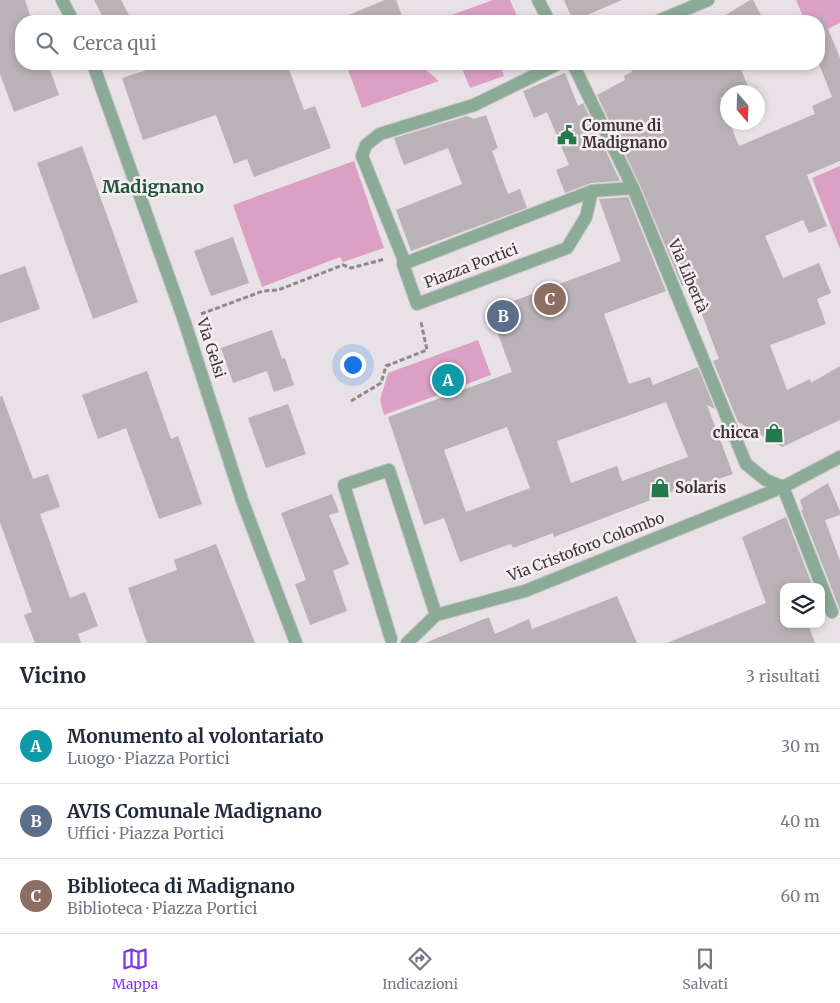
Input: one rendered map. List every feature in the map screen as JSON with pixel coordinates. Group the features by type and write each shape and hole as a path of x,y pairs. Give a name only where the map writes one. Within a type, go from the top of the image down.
{"street":[{"path":"62,0 69,15"},
{"path":"538,0 547,15"},
{"path":"672,15 708,0"},
{"name":"Via Gelsi","path":"95,70 184,320 242,500 296,643"},
{"path":"405,263 362,156 366,146 380,134 474,105 546,70"},
{"name":"Via Libertà","path":"576,70 633,188 746,464 766,480 783,487"},
{"name":"Piazza Portici","path":"592,191 586,217 566,248 417,304 403,264 592,191 633,188"},
{"name":"Via Cristoforo Colombo","path":"407,642 436,615 525,591 783,487 840,457"},
{"path":"407,642 387,641 344,485 390,470 436,615"},
{"path":"783,487 832,612"}],"path":[{"path":"184,320 263,291 278,290 343,265 351,268 385,259"},
{"path":"351,401 381,383 386,366 426,350 417,304"}],"shaded area":[{"path":"493,0 510,0 516,15 451,15"},
{"path":"796,0 840,0 840,23 825,30 825,15 802,15"},
{"path":"348,70 426,70 439,81 362,108"},
{"path":"462,70 502,70 504,76 470,88"},
{"path":"354,161 384,248 343,262 340,257 262,287 233,205"},
{"path":"840,166 840,249 812,178"},
{"path":"478,340 491,375 384,415 380,400 388,373"}],"building":[{"path":"0,0 25,0 30,15 15,15 15,70 50,70 59,95 14,112 0,74"},
{"path":"94,0 121,0 129,15 102,15"},
{"path":"385,0 396,0 402,15 349,15"},
{"path":"564,0 622,0 587,15 570,15"},
{"path":"753,0 761,15 726,15"},
{"path":"825,22 840,58 840,161 807,175 827,226 809,233 803,220 765,236 783,278 819,263 831,293 817,299 826,324 770,345 787,390 810,379 811,383 840,366 840,420 782,447 738,422 713,361 719,359 690,283 682,286 640,185 597,95 625,80 624,76 632,72 631,70 741,70 747,85 720,85 720,130 733,130 739,146 815,114 812,106 832,97 821,70 825,70"},
{"path":"147,70 289,70 304,110 315,106 331,148 254,177 247,159 234,164 216,115 143,140 122,78"},
{"path":"565,73 578,106 583,103 620,181 591,183 565,193 556,170 569,165 547,112 534,118 523,91"},
{"path":"486,115 498,148 492,151 508,194 520,189 527,208 411,251 396,210 462,184 448,148 404,165 394,138 467,116 474,119"},
{"path":"82,146 138,302 93,319 37,163"},
{"path":"628,197 666,291 604,314 629,384 650,377 653,385 698,367 715,409 707,405 733,474 683,491 682,488 554,537 553,533 513,548 511,544 460,562 444,518 424,525 388,417 512,372 489,310 621,261 599,199","holes":["666,402 688,457 622,481 617,466 571,483 557,441","507,427 530,488 466,512 444,450"]},
{"path":"233,237 249,283 211,296 194,251"},
{"path":"25,266 40,309 0,323 0,275"},
{"path":"272,330 282,359 285,358 294,385 274,392 267,371 233,383 221,348"},
{"path":"147,371 171,439 178,436 202,504 159,519 126,428 98,439 82,395"},
{"path":"2,396 33,479 48,474 60,507 40,514 70,598 85,592 98,626 78,634 81,643 35,643 24,615 32,612 0,522 0,397"},
{"path":"288,404 306,454 266,468 248,418"},
{"path":"828,483 840,511 840,515 825,520 840,561 840,610 801,510 803,510 800,500"},
{"path":"332,494 339,512 329,515 349,564 333,571 347,611 310,625 295,584 306,580 281,513"},
{"path":"786,517 811,583 780,583 780,628 809,628 815,643 667,643 766,603 742,537"},
{"path":"216,544 255,643 147,643 128,588 177,570 174,560"},
{"path":"617,596 637,643 425,643 489,617 495,634 529,619 532,629"}],"place":[{"name":"Comune di Madignano","path":"567,135"},
{"name":"Biblioteca di Madignano","path":"550,299"},
{"name":"AVIS Comunale Madignano","path":"503,316"},
{"name":"Monumento al volontariato","path":"448,380"},
{"name":"chicca","path":"774,433"},
{"name":"Solaris","path":"660,488"}],"district":[{"name":"Madignano","path":"153,187"}]}
